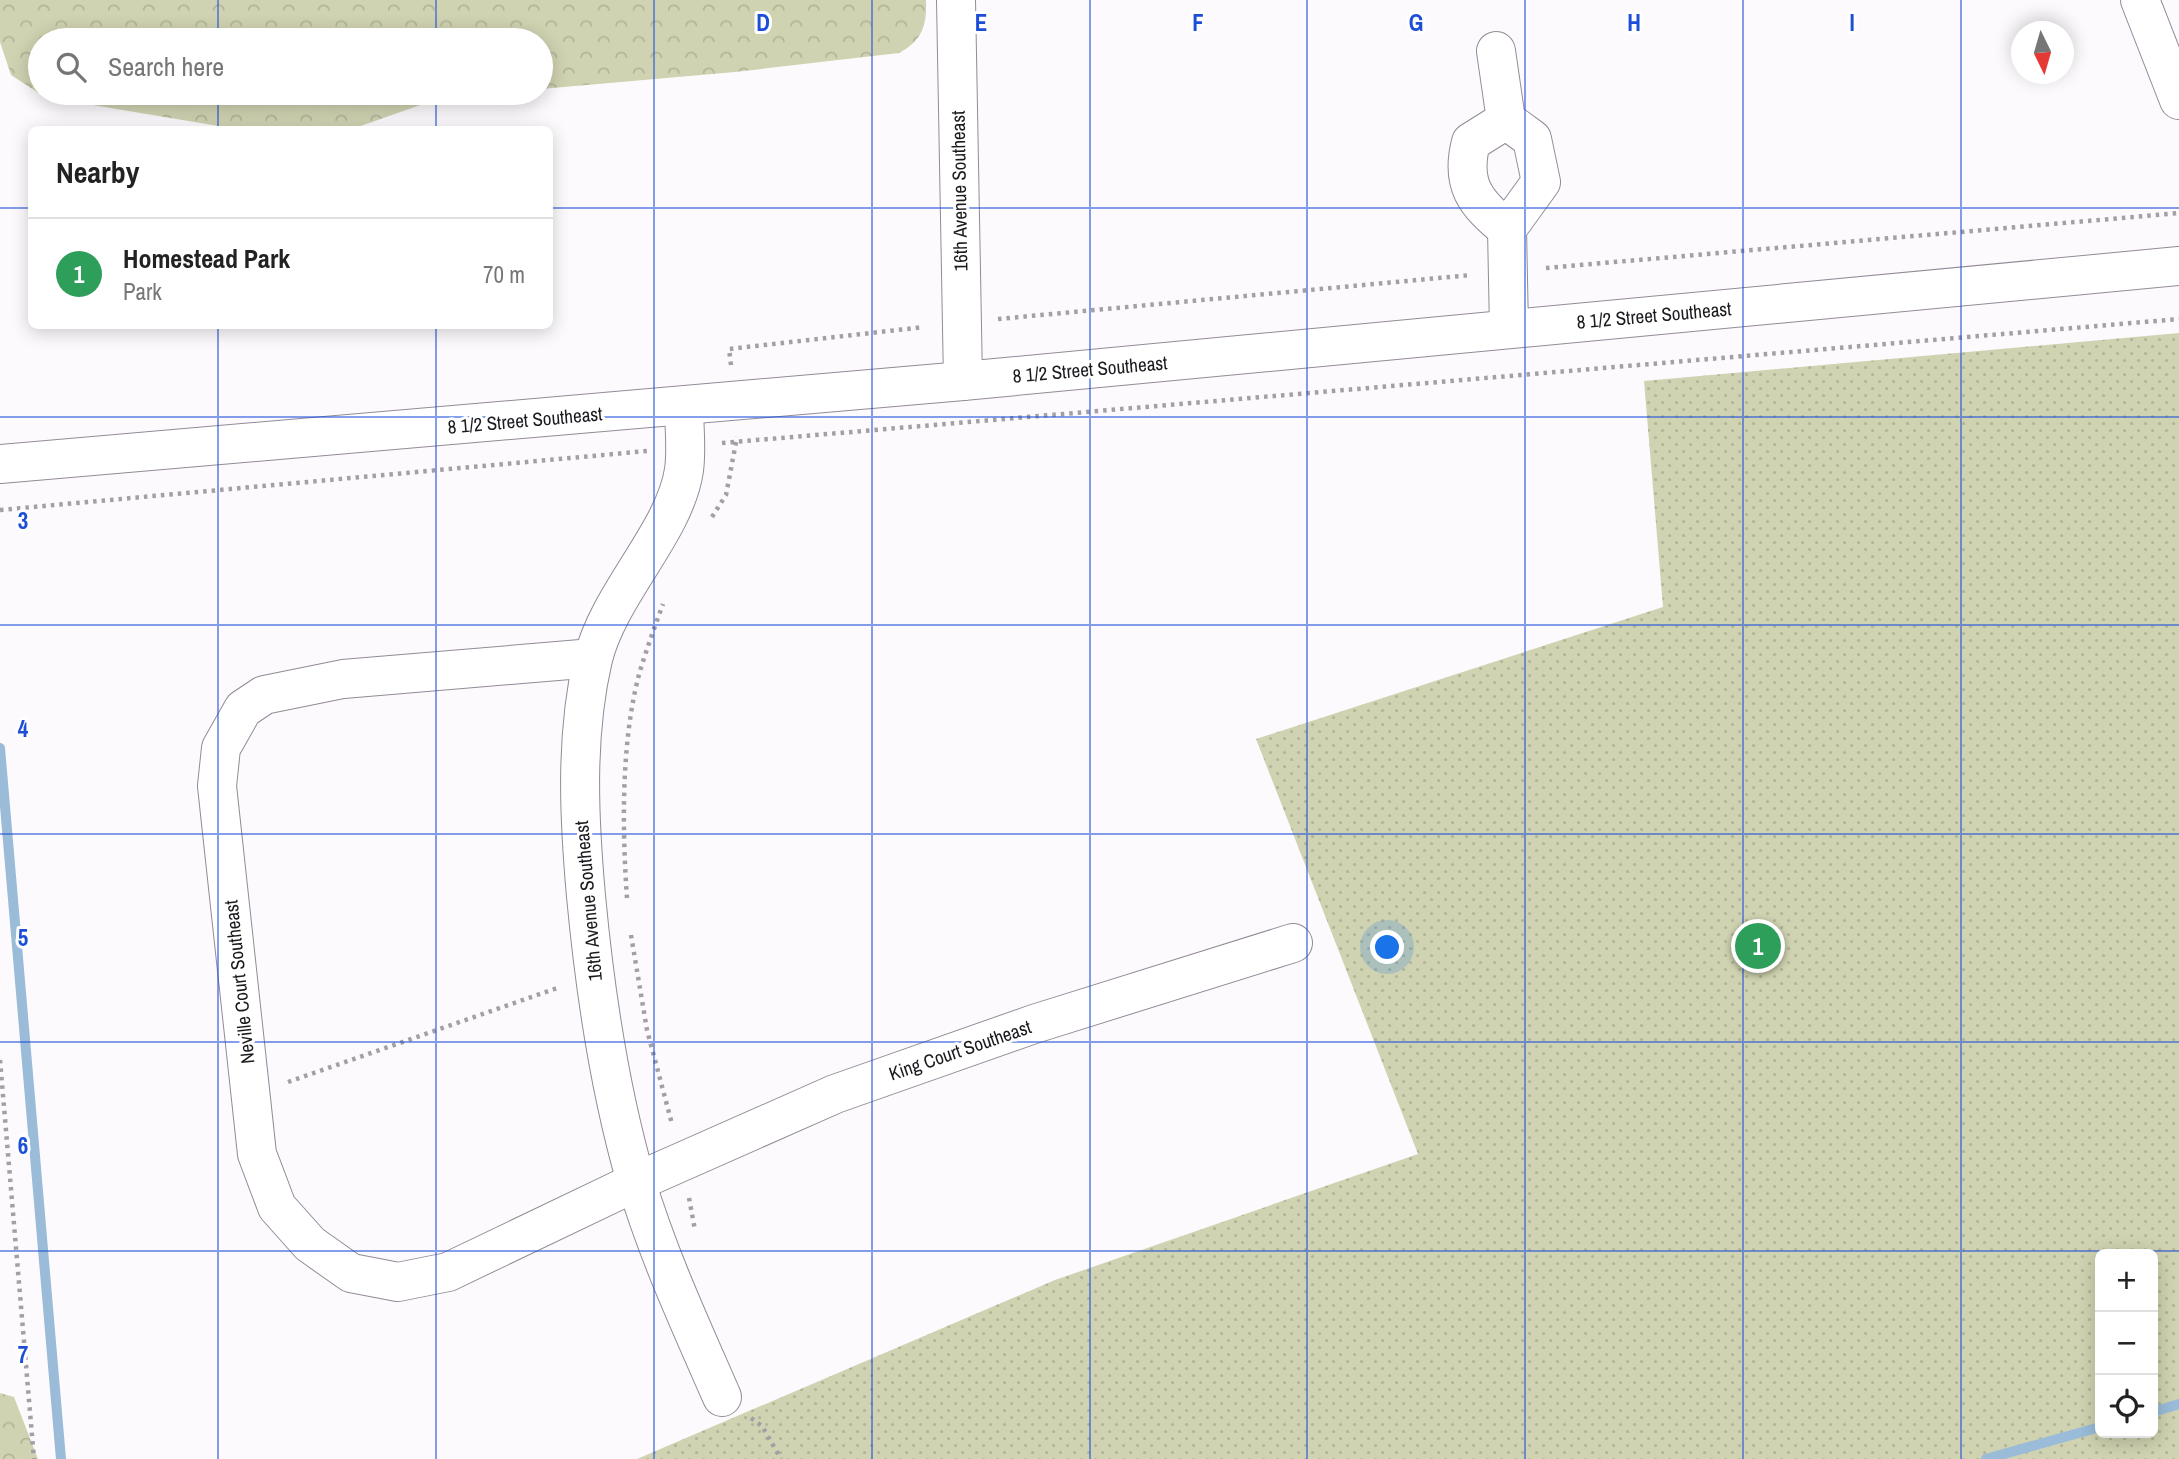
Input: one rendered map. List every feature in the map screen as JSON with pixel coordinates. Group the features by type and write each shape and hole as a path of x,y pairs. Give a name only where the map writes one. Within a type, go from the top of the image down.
{"street":[{"name":"16th Avenue Southeast","path":"956,0 962,381"},
{"path":"2140,0 2179,100"},
{"path":"1496,51 1506,120 1532,139 1541,181 1507,229 1509,329"},
{"path":"1506,120 1471,142 1465,166 1475,198 1507,229"},
{"name":"8 1/2 Street Southeast","path":"0,464 962,381 2179,265"},
{"name":"16th Avenue Southeast","path":"684,406 684,471 666,520 617,599 593,658 580,752 580,836 603,1043 636,1182 683,1310 722,1397"},
{"name":"Neville Court Southeast","path":"593,658 343,679 264,695 243,709 221,748 217,786 257,1154 276,1207 310,1244 351,1273 398,1282 448,1272 636,1182"},
{"name":"King Court Southeast","path":"636,1182 682,1164 835,1094 1034,1024 1293,943"}],"path":[{"path":"729,349 962,323 1508,272 2179,214"},
{"path":"0,510 618,455 684,446 2179,319"},
{"path":"710,519 726,495 738,443"},
{"path":"628,912 623,835 629,744 640,673 666,595"},
{"path":"629,924 647,1030 682,1164"},
{"path":"251,1095 594,975"},
{"path":"0,1060 34,1459"},
{"path":"722,1397 762,1426 781,1459"}],"green space":[{"path":"0,0 926,0 924,25 918,38 899,53 735,72 553,88 553,28 28,28 28,86 11,75 0,42"},
{"path":"93,105 420,105 361,126 218,126"},
{"path":"2179,333 2179,1459 637,1459 1055,1280 1418,1154 1256,739 1663,607 1644,381"},
{"path":"0,1393 14,1397 38,1459 0,1459"}],"waterway":[{"path":"0,748 61,1459"},
{"path":"2158,1410 2179,1404"},
{"path":"1986,1459 2095,1428"}],"place":[{"name":"Homestead Park","path":"1758,946"}]}
